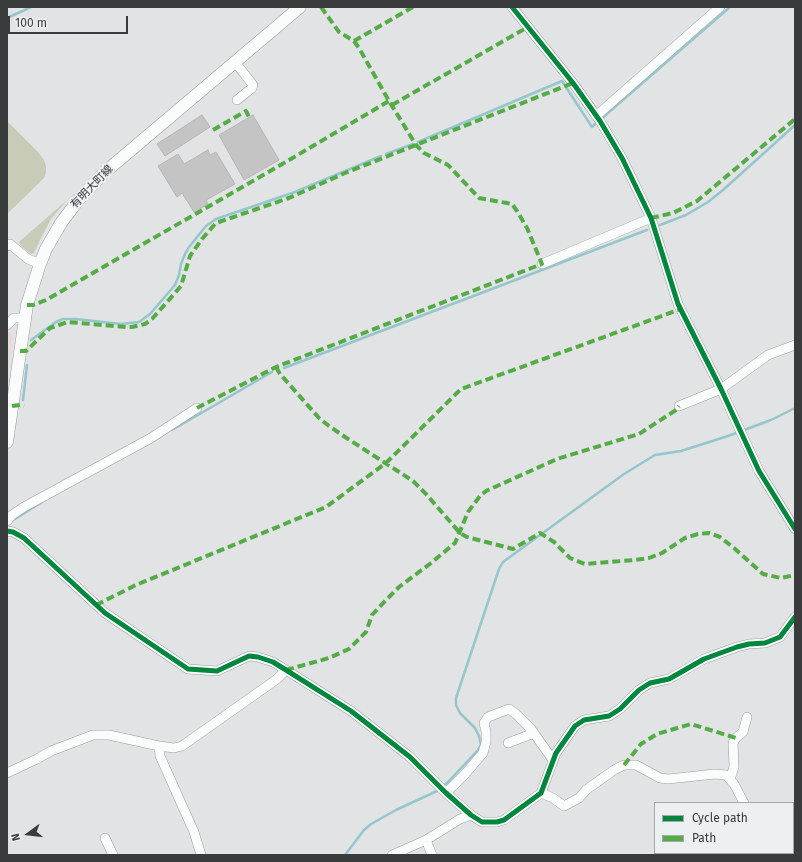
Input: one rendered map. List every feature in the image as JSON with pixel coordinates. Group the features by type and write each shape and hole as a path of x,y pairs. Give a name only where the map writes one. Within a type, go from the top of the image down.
{"main road":[{"name":"有明大町線","path":"7,442 25,318 30,295 40,264 61,223 90,187 106,172 300,7"}],"street":[{"path":"512,7 573,83 596,116 622,158 651,218 678,304 759,471 795,529"},
{"path":"596,116 720,7"},
{"path":"235,62 252,85 252,88 237,100"},
{"path":"542,264 651,218"},
{"path":"7,246 10,244 28,259 40,264"},
{"path":"7,325 14,318 25,318"},
{"path":"679,406 720,389 768,355 795,345"},
{"path":"7,522 12,515 24,507 151,438 197,408"},
{"path":"7,531 13,532 24,538 106,613 188,669 217,671 249,656 258,657 273,662 350,711 410,757 446,793 471,815 482,822 497,822 504,820 540,793 556,753 575,726 584,720 609,716 620,709 639,690 650,684 669,679 704,659 737,647 749,644 765,643 780,637 795,618"},
{"path":"7,773 37,760 57,749 92,735 109,735 159,746 179,747 186,744 277,679 286,670"},
{"path":"446,793 483,753 486,742 484,723 488,717 509,709 516,714 534,733 553,760"},
{"path":"730,779 734,767 733,744 736,738 743,732 747,717"},
{"path":"508,743 534,733"},
{"path":"159,746 160,756 194,832 201,855"},
{"path":"540,793 553,798 564,806 579,798 586,790 614,770 624,765 636,765 660,778 668,779 715,774 726,775 734,784 743,802"},
{"path":"392,855 426,840 460,819 471,815"},
{"path":"105,838 113,855"},
{"path":"426,840 432,855"}],"shaded area":[{"path":"7,331 13,335 7,377"}],"green space":[{"path":"7,121 44,160 46,173 44,178 7,214"},
{"path":"67,200 51,219 34,253 31,254 21,246 19,242"}],"building":[{"path":"202,115 210,127 165,156 157,144"},
{"path":"253,115 279,160 244,180 219,135"},
{"path":"208,150 210,155 216,152 235,184 206,200 208,204 194,212 182,193 177,197 158,166 178,154 184,164"}],"waterway":[{"path":"7,18 31,7"},
{"path":"601,119 730,7"},
{"path":"418,142 562,81 592,127 597,122"},
{"path":"660,225 686,215 708,202 795,125"},
{"path":"386,154 413,144"},
{"path":"31,340 56,322 63,319 121,324 139,322 150,314 175,285 181,264 189,247 206,226 216,219 295,192 381,156"},
{"path":"284,368 647,230"},
{"path":"23,400 27,365"},
{"path":"172,430 272,372"},
{"path":"345,855 364,830 371,824 396,810 437,791 448,782 481,745 475,728 460,713 456,705 456,698 499,569 503,562 624,474 655,455 681,451 728,436 771,420 795,408"},
{"path":"15,519 42,502"}],"marked path":[{"path":"197,408 276,367 542,264 527,228 512,204 479,198 448,165 424,153 416,145 359,48 354,41 339,32 321,7"},
{"path":"354,41 413,7"},
{"path":"392,105 528,27"},
{"path":"20,351 26,351 50,328 68,322 126,327 145,324 152,319 181,286 190,256 216,223 289,198 345,173 573,83"},
{"path":"27,305 33,305 46,300 389,101"},
{"path":"213,130 246,111 249,117"},
{"path":"651,218 673,213 697,201 795,119"},
{"path":"96,605 136,585 326,507 386,463 461,389 681,309"},
{"path":"276,367 280,374 319,418 345,437 413,481 460,533 467,537 513,549 540,533 554,542 570,558 585,564 649,558 662,553 685,538 698,534 709,533 720,537 763,574 781,578 795,575"},
{"path":"12,406 24,406"},
{"path":"286,670 329,658 349,649 366,632 372,615 386,600 399,587 455,543 468,512 480,496 486,491 557,459 639,434 676,410 679,406"},
{"path":"624,765 641,744 657,734 691,724 736,738"}],"cycle path":[{"path":"512,7 573,83 600,121 622,158 651,218 678,304 721,389 759,471 795,529"},
{"path":"7,531 13,532 24,538 105,613 188,669 217,671 249,656 258,657 273,662 351,711 410,757 446,793 471,815 482,822 497,822 504,820 541,793 556,753 575,726 584,720 609,716 620,709 639,690 650,683 669,679 704,659 737,647 749,644 765,643 780,637 795,617"}]}
